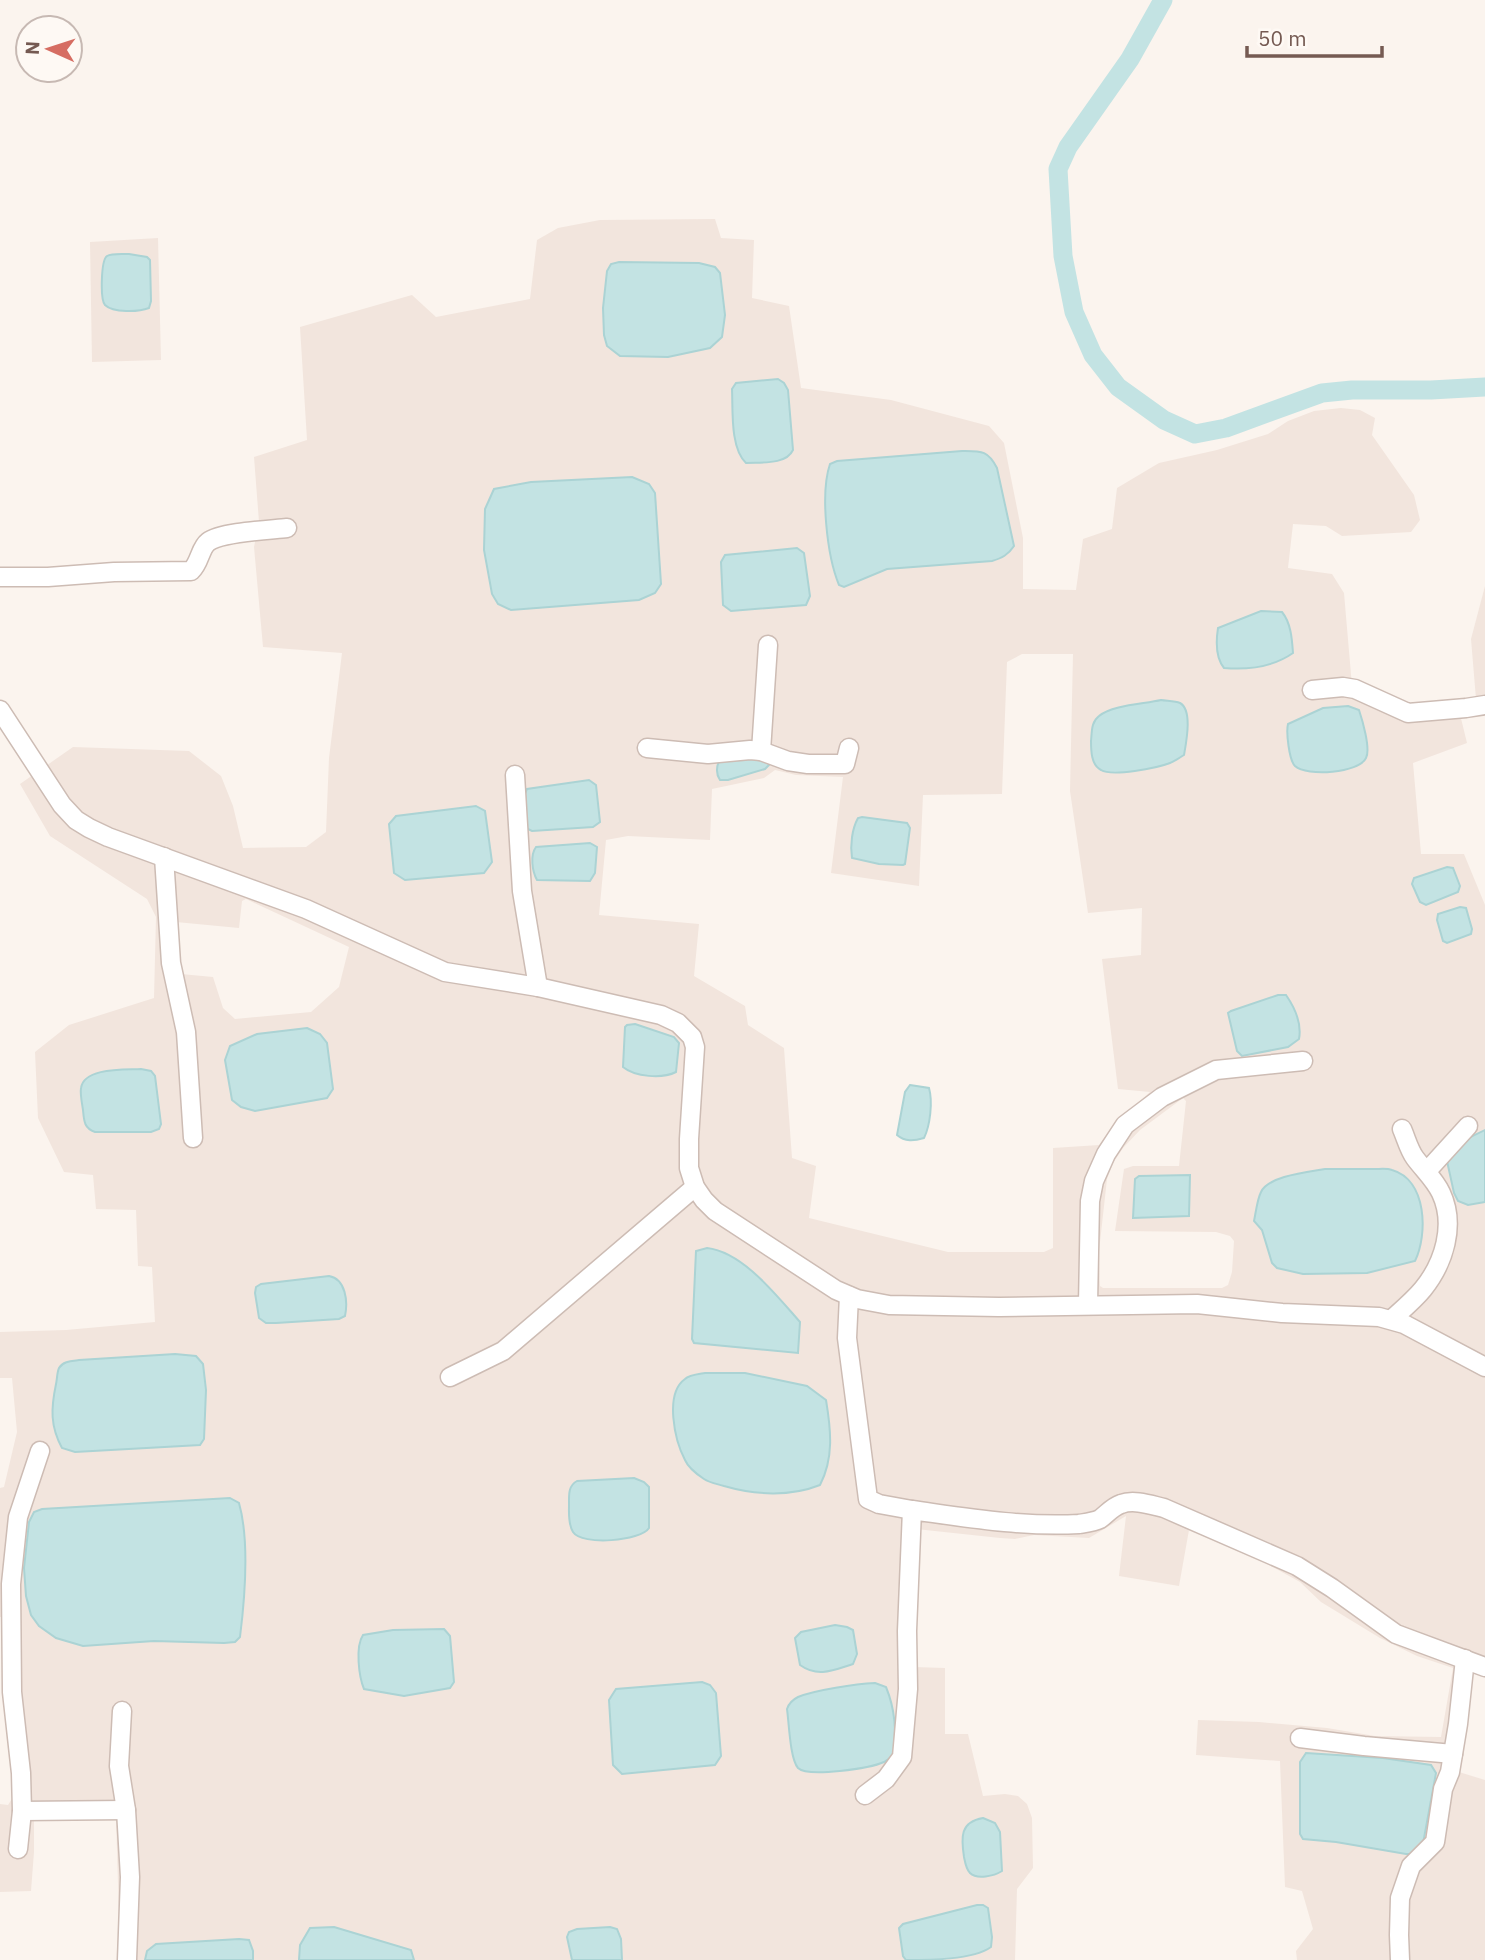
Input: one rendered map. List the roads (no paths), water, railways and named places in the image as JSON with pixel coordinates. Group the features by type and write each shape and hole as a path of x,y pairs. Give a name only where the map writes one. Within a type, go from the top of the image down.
{"street":[{"path":"0,577 191,571 208,541 226,535 287,528"},
{"path":"761,751 768,645"},
{"path":"1312,690 1343,687 1355,689 1408,713 1485,705"},
{"path":"0,710 62,806 76,820 108,837 306,909 445,972 538,988 661,1015 678,1023 692,1037 695,1047 689,1139 689,1168 695,1187 704,1200 726,1219 849,1296 888,1305 1205,1305 1282,1313 1370,1316 1404,1324 1485,1367"},
{"path":"647,748 708,754 750,750 808,764 845,764 849,748"},
{"path":"515,775 522,891 538,988"},
{"path":"164,857 171,963 186,1032 193,1138"},
{"path":"1088,1305 1090,1201 1094,1181 1106,1154 1125,1125 1162,1097 1216,1070 1303,1060"},
{"path":"1427,1171 1468,1126"},
{"path":"1392,1320 1423,1290 1438,1265 1445,1245 1448,1216 1441,1192 1414,1157 1402,1129"},
{"path":"450,1377 503,1351 695,1187"},
{"path":"849,1296 847,1338 868,1499 879,1504 912,1510 1038,1525 1083,1524 1099,1520 1123,1503 1141,1503 1164,1508 1297,1566 1396,1634 1485,1667"},
{"path":"18,1849 22,1811 21,1773 12,1692 11,1584 18,1517 40,1451"},
{"path":"865,1795 886,1779 902,1758 908,1689 907,1630 912,1510"},
{"path":"1400,1960 1400,1898 1411,1866 1435,1842 1443,1789 1453,1754 1465,1659"},
{"path":"122,1711 119,1766 130,1877 127,1960"},
{"path":"1300,1738 1453,1754"},
{"path":"22,1811 125,1810"}],"water":[{"path":"112,254 129,254 150,260 151,301 149,308 120,311 109,308 103,301 103,264 107,256"},
{"path":"699,263 715,267 720,273 725,315 722,337 710,348 668,357 620,356 607,346 603,308 607,271 611,264"},
{"path":"778,379 788,390 793,450 790,455 779,460 746,463 735,439 732,389 736,383"},
{"path":"962,451 983,453 997,468 1014,546 1009,552 992,561 887,569 844,587 839,585 831,558 826,524 827,476 830,464 837,461"},
{"path":"632,477 649,484 655,493 661,584 655,593 639,600 511,610 498,604 492,594 484,550 485,509 494,489 531,482"},
{"path":"797,548 804,553 810,596 806,605 731,611 723,605 721,562 725,555"},
{"path":"1261,611 1282,612 1289,626 1293,653 1277,662 1260,666 1224,668 1218,654 1218,628"},
{"path":"1161,700 1180,703 1184,707 1188,727 1184,755 1170,763 1135,771 1115,773 1098,768 1092,757 1091,745 1092,727 1096,718 1112,709"},
{"path":"1348,706 1359,710 1367,741 1366,758 1354,767 1332,772 1310,772 1295,766 1288,746 1288,724 1323,708"},
{"path":"762,757 769,765 765,769 720,780 717,771 719,761"},
{"path":"589,780 596,785 600,822 593,827 532,831 526,828 527,789"},
{"path":"476,806 485,811 492,862 484,873 405,880 394,873 389,824 396,816"},
{"path":"858,818 907,823 910,828 905,864 879,864 852,858 853,832"},
{"path":"590,843 597,847 595,873 590,881 537,880 532,863 536,847"},
{"path":"1447,867 1453,868 1460,886 1458,892 1426,905 1420,902 1412,884 1414,878"},
{"path":"1460,907 1466,908 1471,934 1447,943 1443,941 1438,914"},
{"path":"1278,995 1286,995 1295,1010 1300,1027 1299,1039 1288,1047 1242,1056 1237,1051 1228,1013"},
{"path":"635,1024 674,1037 679,1043 676,1072 664,1076 649,1076 623,1067 625,1027"},
{"path":"307,1028 320,1034 327,1043 333,1089 327,1098 255,1111 241,1107 232,1100 225,1060 230,1046 257,1034"},
{"path":"106,1071 151,1071 155,1076 161,1124 159,1129 151,1132 95,1132 89,1128 84,1121 81,1096 84,1081"},
{"path":"910,1085 929,1088 931,1100 924,1138 913,1140 897,1135 905,1092"},
{"path":"1485,1130 1485,1202 1468,1205 1458,1201 1454,1193 1447,1161 1454,1145"},
{"path":"1325,1169 1386,1169 1404,1176 1418,1196 1422,1209 1422,1237 1415,1261 1367,1273 1303,1274 1277,1268 1272,1263 1262,1230 1254,1221 1261,1192 1280,1178"},
{"path":"1190,1175 1189,1216 1133,1218 1135,1179 1139,1176"},
{"path":"707,1248 720,1251 746,1266 800,1322 798,1353 694,1343 696,1251"},
{"path":"329,1276 342,1286 346,1298 345,1316 339,1319 276,1323 266,1323 259,1318 255,1293 256,1287 261,1284"},
{"path":"175,1354 196,1356 203,1364 206,1390 204,1439 200,1445 75,1452 62,1448 55,1432 53,1417 54,1393 61,1366 79,1360"},
{"path":"705,1373 745,1373 807,1386 826,1400 830,1444 828,1465 820,1485 785,1493 760,1493 711,1482 693,1471 685,1460 678,1441 673,1406 679,1386 685,1379"},
{"path":"634,1478 649,1487 649,1528 635,1536 611,1540 588,1539 573,1532 569,1498 574,1483"},
{"path":"230,1498 239,1503 245,1552 242,1621 240,1637 235,1642 154,1641 83,1646 56,1638 39,1626 31,1615 26,1596 24,1568 29,1522 34,1512 42,1509"},
{"path":"835,1625 853,1630 857,1654 853,1664 820,1672 800,1665 795,1638 801,1632"},
{"path":"444,1629 450,1636 454,1682 450,1688 404,1696 364,1689 359,1662 359,1647 363,1635 393,1630"},
{"path":"702,1682 710,1685 716,1693 721,1756 715,1765 622,1774 613,1765 609,1700 616,1689"},
{"path":"875,1683 886,1687 893,1712 893,1756 877,1764 840,1771 814,1772 798,1768 793,1757 789,1731 787,1709 791,1702 815,1692"},
{"path":"1306,1753 1383,1758 1431,1765 1436,1773 1422,1849 1415,1854 1406,1854 1303,1839 1300,1834 1300,1762"},
{"path":"983,1818 995,1823 1000,1832 1002,1871 981,1877 968,1870 962,1843 966,1827"},
{"path":"977,1905 988,1908 991,1947 973,1955 950,1958 906,1960 903,1956 899,1928 903,1924"},
{"path":"334,1927 411,1950 414,1960 299,1960 300,1945 310,1928"},
{"path":"610,1927 617,1929 621,1939 622,1960 572,1960 567,1937 569,1932"},
{"path":"249,1940 253,1960 145,1960 147,1951 156,1944"}],"waterway":[{"path":"1163,0 1130,59 1068,147 1058,169 1063,256 1074,312 1093,355 1118,387 1164,420 1195,434 1226,428 1322,393 1485,387"}]}
